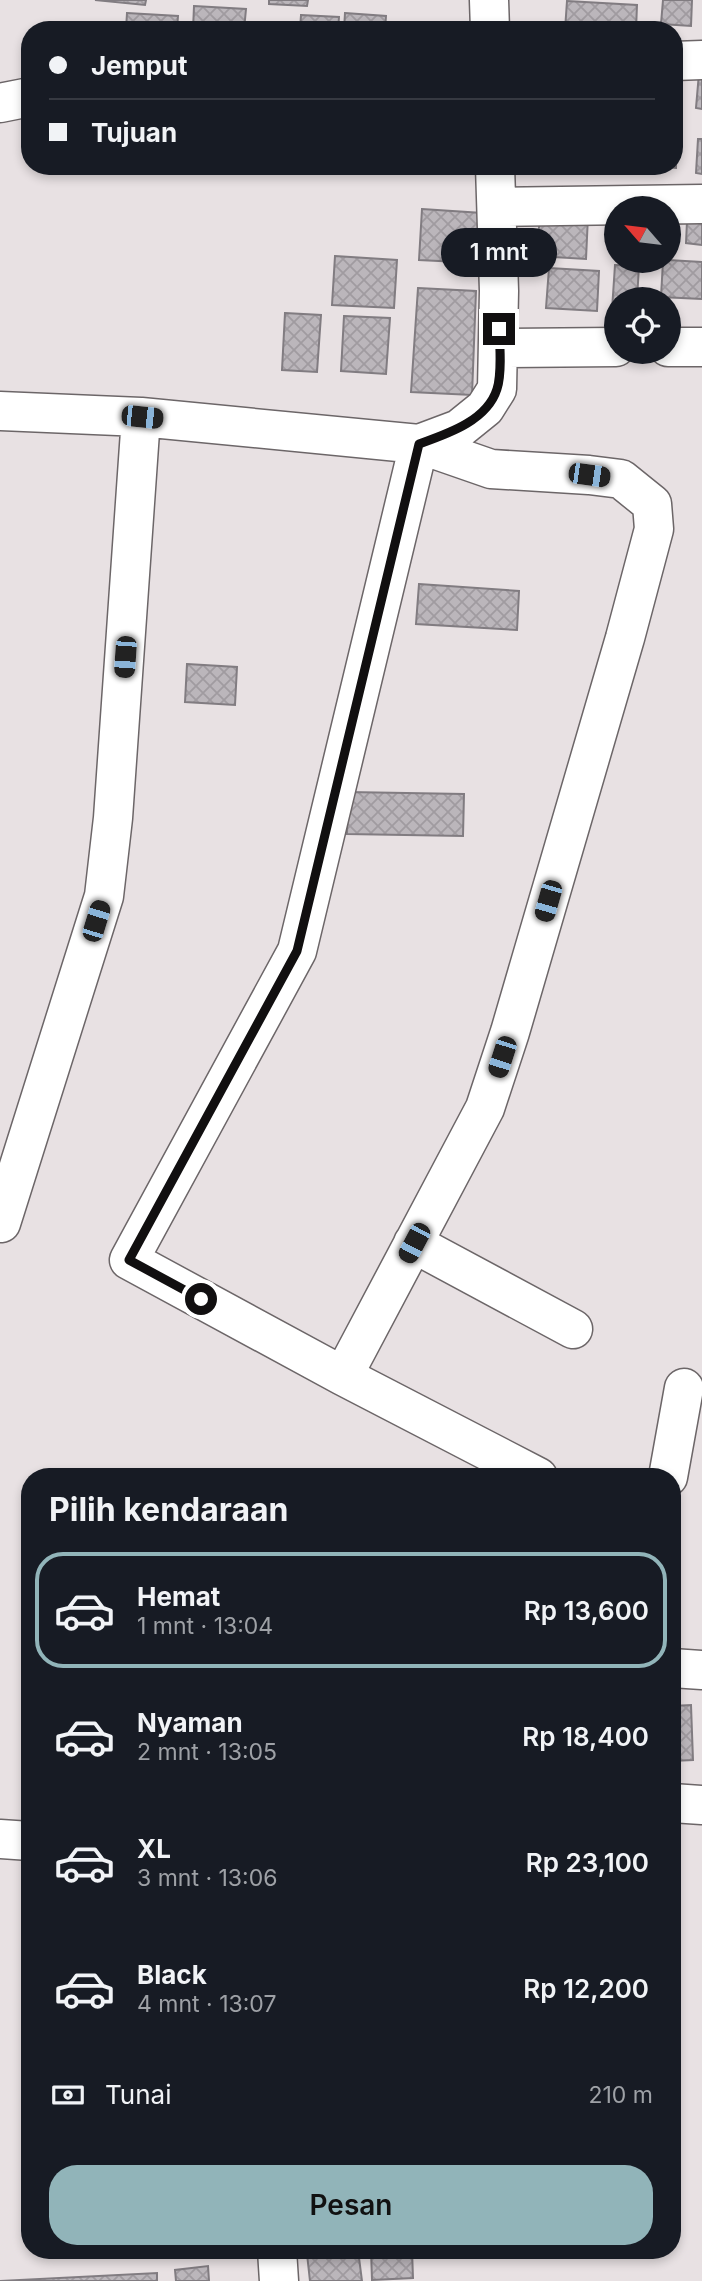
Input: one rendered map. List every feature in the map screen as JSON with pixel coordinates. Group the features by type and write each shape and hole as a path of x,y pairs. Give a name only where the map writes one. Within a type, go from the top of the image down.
{"street":[{"path":"489,0 490,21"},
{"path":"683,61 702,60"},
{"path":"0,103 21,99"},
{"path":"419,444 459,429 485,408 497,389 500,348 495,175"},
{"path":"497,207 702,204"},
{"path":"500,348 604,347"},
{"path":"681,347 702,347"},
{"path":"0,411 142,417 419,444 491,469 621,479 652,504 654,529 625,638 510,1032 485,1108 343,1376"},
{"path":"1,1223 104,896 113,818 142,417"},
{"path":"419,444 297,951 129,1260 521,1468"},
{"path":"414,1243 573,1329"},
{"path":"670,1468 684,1388"},
{"path":"681,1669 702,1670"},
{"path":"681,1804 702,1805"},
{"path":"0,1839 21,1840"},
{"path":"278,2259 279,2281"}],"building":[{"path":"95,0 146,0 145,5"},
{"path":"269,0 308,0 307,6 269,4"},
{"path":"663,0 692,0 691,26 683,25 683,21 661,21"},
{"path":"567,1 637,5 636,21 566,21"},
{"path":"194,6 246,9 245,21 193,21"},
{"path":"127,13 178,16 178,21 127,21"},
{"path":"345,13 386,16 386,21 345,21"},
{"path":"301,15 339,17 339,21 301,21"},
{"path":"699,73 702,73 702,109 696,108"},
{"path":"698,139 702,139 702,174 696,173"},
{"path":"422,209 482,213 479,263 419,260"},
{"path":"540,213 588,216 586,259 537,256"},
{"path":"687,221 702,222 702,245 686,243"},
{"path":"335,256 397,260 394,308 332,305"},
{"path":"681,261 702,262 702,299 681,298 681,287 662,287 662,273 681,273"},
{"path":"549,268 599,271 597,311 546,308"},
{"path":"614,273 639,273 638,287 614,287"},
{"path":"418,288 476,291 472,395 411,392"},
{"path":"285,313 321,315 317,372 282,370"},
{"path":"344,316 390,318 386,374 341,371"},
{"path":"419,584 519,591 517,630 416,624"},
{"path":"187,664 237,667 235,705 185,702"},
{"path":"348,792 464,794 463,836 347,834"},
{"path":"691,1705 693,1760 681,1761 681,1706"},
{"path":"308,2259 359,2259 362,2281 310,2281"},
{"path":"371,2259 412,2259 413,2278 372,2280"},
{"path":"208,2266 209,2281 176,2281 175,2270"},
{"path":"157,2273 157,2281 0,2281"}],"route":[{"path":"201,1299 129,1260 297,951 419,444 459,429 485,408 497,389 499,329"}]}
